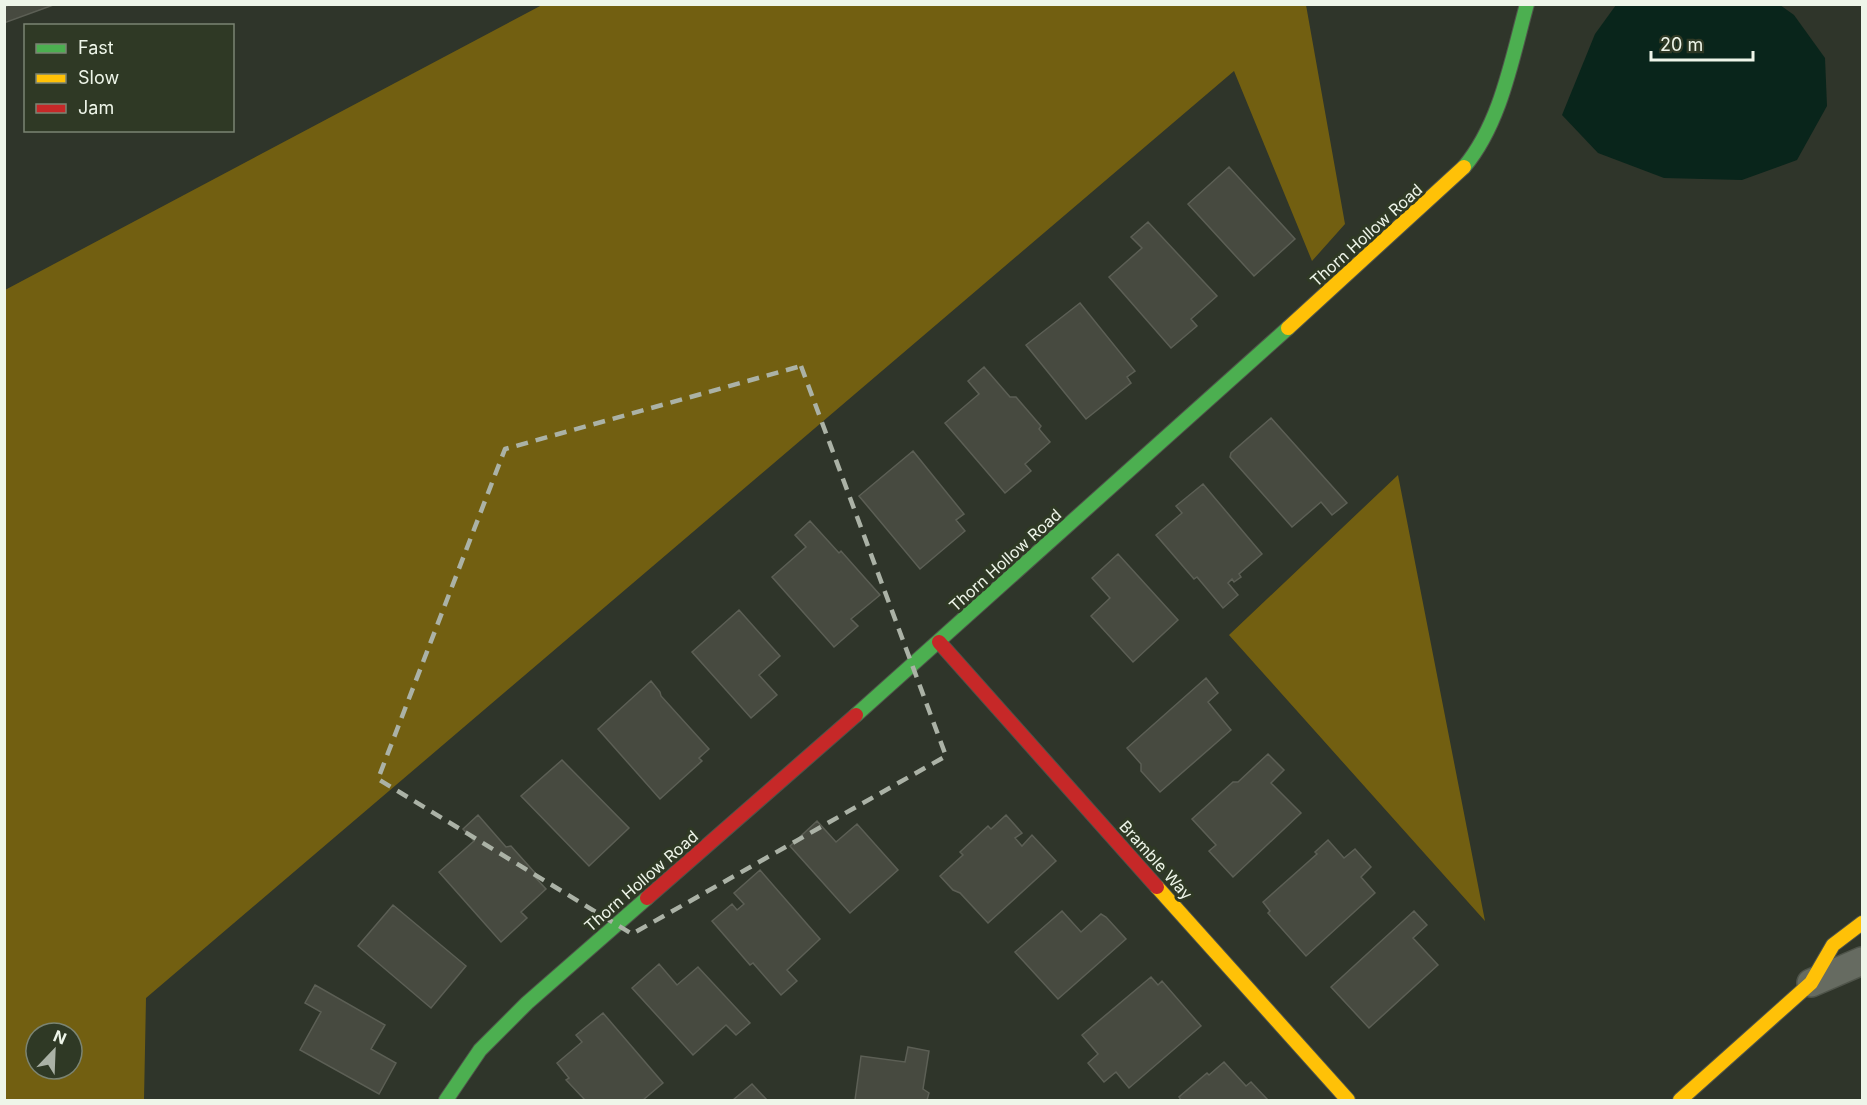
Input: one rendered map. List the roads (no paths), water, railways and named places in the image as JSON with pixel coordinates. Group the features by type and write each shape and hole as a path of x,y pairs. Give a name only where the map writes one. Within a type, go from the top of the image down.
{"street":[{"name":"Thorn Hollow Road","path":"446,1101 480,1050 527,1003 939,642 1426,203 1471,158 1488,126 1503,87 1527,4"},
{"name":"Bramble Way","path":"939,642 1348,1101"},
{"path":"1680,1101 1811,983 1833,945 1863,923"},
{"path":"1811,983 1863,961"}]}
